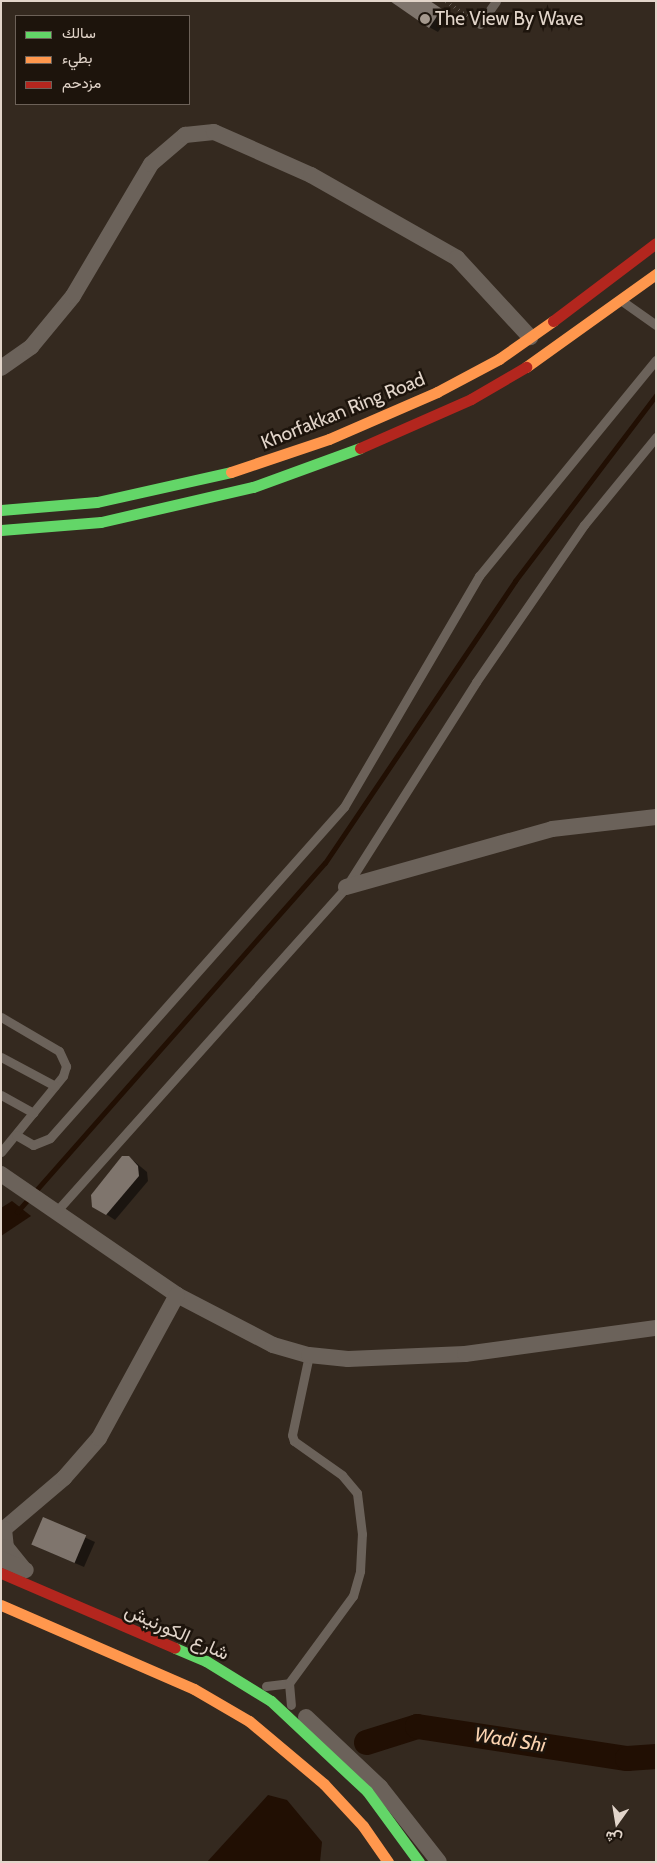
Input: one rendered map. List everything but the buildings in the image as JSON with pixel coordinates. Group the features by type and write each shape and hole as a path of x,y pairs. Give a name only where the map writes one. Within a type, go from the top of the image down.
{"main road":[{"name":"Khorfakkan Ring Road","path":"1,510 97,502 242,469 329,440 437,392 499,359 606,284 656,243"},
{"name":"Khorfakkan Ring Road","path":"1,530 101,522 252,488 340,458 471,399 520,371 656,274"},
{"name":"شارع الكورنيش","path":"1,1573 206,1662 269,1694 388,1806 419,1862"},
{"path":"1,1605 169,1668 249,1721 324,1784 363,1826 388,1862"},
{"path":"111,1607 123,1626"},
{"path":"169,1668 191,1665 239,1694 269,1694"}],"street":[{"path":"1,368 31,347 73,296 150,164 185,135 214,132 312,175 457,258 530,337"},
{"path":"346,887 552,829 656,817"},
{"path":"7,1178 54,1214 177,1295 273,1345 309,1355 348,1359 465,1354 656,1328"},
{"path":"23,1569 6,1547 3,1530 64,1478 99,1438 177,1295"},
{"path":"1,1559 201,1648 269,1694 292,1705 360,1764 388,1806 439,1862"}],"lane":[{"path":"480,24 496,1"},
{"path":"620,299 656,325"},
{"path":"16,1135 32,1145 50,1138 344,807 479,576 656,360"},
{"path":"54,1214 346,887 476,682 584,526 656,437"},
{"path":"1,1017 63,1055 66,1071 1,1152"},
{"path":"1,1057 55,1086"},
{"path":"1,1095 33,1113"},
{"path":"269,1694 289,1683 353,1596 358,1580 361,1552 357,1493 342,1475 294,1440 292,1435 309,1355"},
{"path":"289,1683 292,1705"}],"path":[{"path":"446,1 480,24"}],"shaded area":[{"path":"12,1201 31,1216 1,1236 1,1208"},
{"path":"268,1795 287,1800 322,1842 320,1862 207,1862"}],"waterway":[{"path":"17,1212 325,863 515,581 656,395"},
{"name":"Wadi Shi","path":"366,1742 417,1726 627,1758 656,1756"}],"traffic: fast":[{"path":"1,530 101,522 253,487 360,448"},
{"path":"1,510 97,502 231,472"},
{"path":"175,1648 206,1661 271,1701 367,1791 419,1862"}],"traffic: slow":[{"path":"526,367 656,274"},
{"path":"231,472 329,439 437,392 499,359 553,321"},
{"path":"1,1605 194,1689 249,1721 324,1784 363,1826 388,1862"}],"traffic: jam":[{"path":"553,321 656,243"},
{"path":"360,448 471,399 526,367"},
{"path":"1,1573 175,1648"}],"place":[{"name":"The View By Wave","path":"425,19"}]}
